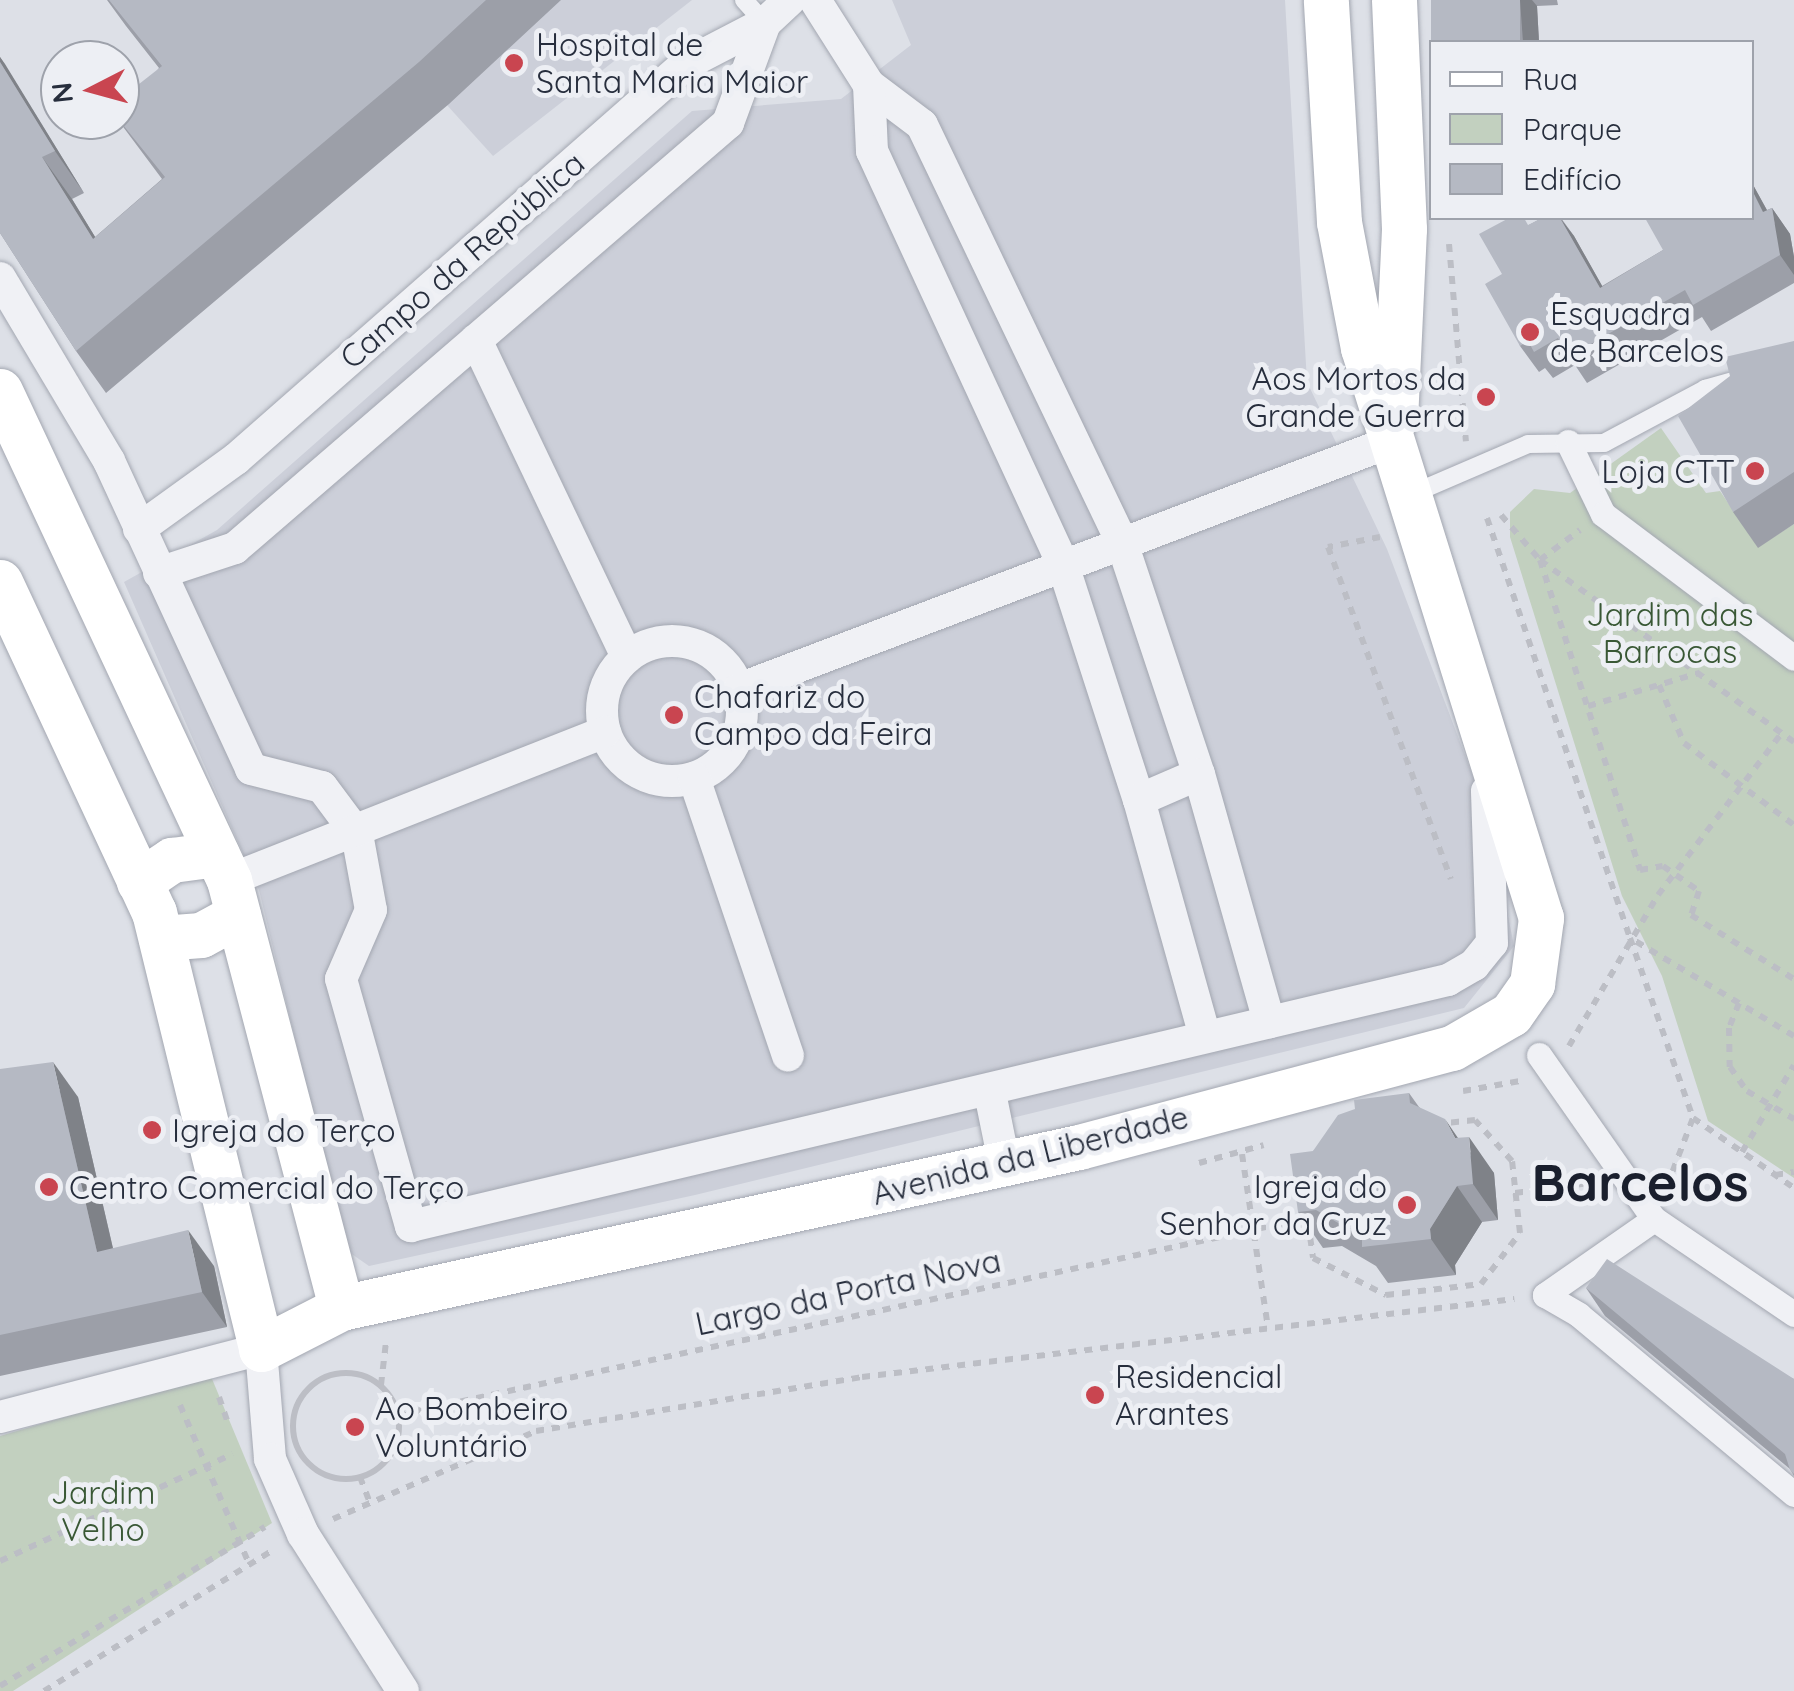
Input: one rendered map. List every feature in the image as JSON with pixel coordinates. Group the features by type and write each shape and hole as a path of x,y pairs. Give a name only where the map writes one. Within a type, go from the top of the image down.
{"main road":[{"name":"Avenida da Liberdade","path":"262,1349 341,1308 1175,1124 1235,1100 1452,1048 1511,1014 1532,984 1541,918 1475,691 1363,348 1339,222 1326,0"},
{"path":"1393,440 1404,229 1394,0"},
{"path":"0,391 228,883 341,1308"},
{"path":"0,582 140,882 160,938 262,1349"},
{"path":"140,882 172,860 228,883"},
{"path":"160,938 202,936 228,883"}],"street":[{"name":"Campo da República","path":"140,529 236,459 686,64 754,11 790,0"},
{"path":"815,0 869,85 922,125 1122,543 1199,774 1269,1022"},
{"path":"159,573 235,548 728,123 754,11"},
{"path":"869,85 872,152 961,334 1063,565 1139,800 1205,1037"},
{"path":"0,278 109,462 251,769 322,787 357,834 371,910 341,979 411,1226 990,1093 1448,980 1474,964 1492,943 1490,820 1475,691"},
{"path":"961,334 1010,307"},
{"path":"476,340 627,656"},
{"path":"739,689 1393,440"},
{"path":"1568,442 1602,514 1794,658"},
{"path":"651,643 691,644 726,665 739,689 743,717 735,743 718,764 694,778 666,781 640,773 618,756 605,732 609,678 627,656 651,643"},
{"path":"228,883 605,732"},
{"path":"1139,800 1199,774"},
{"path":"694,778 788,1056"},
{"path":"1540,1056 1654,1219 1794,1314"},
{"path":"990,1093 1004,1162"},
{"path":"1654,1219 1545,1295 1580,1315 1794,1494"},
{"path":"0,1417 262,1349 270,1460 296,1531 404,1691"}],"lane":[{"path":"1412,494 1528,444 1604,443 1705,389 1758,374"}],"path":[{"path":"1448,237 1467,452"},
{"path":"1540,560 1602,514"},
{"path":"1501,516 1540,560 1794,742"},
{"path":"1487,518 1693,1118 1794,1188"},
{"path":"1328,547 1381,537"},
{"path":"1325,538 1455,890"},
{"path":"1540,560 1640,870 1663,866 1676,875 1698,891 1691,915 1794,978"},
{"path":"1588,706 1699,674"},
{"path":"1659,685 1684,743 1794,825"},
{"path":"1630,938 1782,734"},
{"path":"1630,938 1794,1036"},
{"path":"1739,1002 1729,1028 1730,1067 1768,1108 1794,1119"},
{"path":"1742,1152 1794,1065"},
{"path":"1654,1219 1693,1118"},
{"path":"1306,1203 1313,1258 1386,1295 1481,1284 1520,1233 1512,1162 1474,1120 1422,1126"},
{"path":"1242,1154 1268,1328"},
{"path":"1774,1175 1794,1172"},
{"path":"1516,1193 1625,1178"},
{"name":"Largo da Porta Nova","path":"398,1415 1255,1229 1308,1221"},
{"path":"0,1686 239,1543 296,1531 536,1432 862,1377 1545,1295"},
{"path":"380,1385 383,1334"},
{"path":"333,1374 366,1376 380,1385 398,1415 395,1446 360,1477 327,1476 312,1468 294,1439 296,1405 333,1374"},
{"path":"216,1391 247,1469"},
{"path":"162,1408 198,1397"},
{"path":"180,1402 249,1564"},
{"path":"0,1561 239,1451"},
{"path":"360,1477 370,1503"},
{"path":"44,1691 296,1531"}],"shaded area":[{"name":"Hospital de Santa Maria Maior","path":"352,0 692,0 493,156"},
{"path":"892,0 1285,0 1307,382 1387,549 1488,816 1514,946 1464,1008 695,1195 369,1266 346,1250 259,890 124,582 217,530 692,111 841,99 911,45"}],"green space":[{"name":"Jardim das Barrocas","path":"1661,428 1706,493 1720,491 1758,547 1794,524 1794,1178 1708,1121 1662,976 1622,896 1510,537 1510,512 1534,489 1570,493"},
{"name":"Jardim Velho","path":"210,1374 272,1523 13,1691 0,1691 0,1436"}],"building":[{"path":"109,0 486,0 419,62 76,351 0,233 0,62 40,127 40,140 48,140 55,151 42,157 93,239 165,177 135,140 140,140 140,83 162,66"},
{"path":"1431,0 1520,0 1520,40 1431,40"},
{"path":"1754,194 1763,212 1772,208 1780,255 1693,305 1685,290 1568,357 1558,338 1534,352 1528,341 1520,346 1485,284 1502,274 1479,234 1505,220 1525,220 1528,225 1538,220 1561,220 1600,288 1663,250 1646,220 1754,220"},
{"path":"1794,341 1794,472 1733,512 1678,416 1730,376 1725,357"},
{"name":"Centro Comercial do Terço","path":"53,1062 97,1252 188,1230 202,1292 0,1335 0,1069"},
{"name":"Igreja do Senhor da Cruz","path":"1409,1093 1410,1103 1445,1119 1455,1138 1469,1137 1473,1184 1457,1186 1430,1229 1431,1239 1362,1247 1362,1237 1316,1210 1298,1212 1290,1154 1313,1151 1338,1115 1355,1109 1354,1100"},
{"path":"1607,1259 1794,1379 1794,1474 1785,1454 1586,1288"}],"place":[{"name":"Hospital de Santa Maria Maior","path":"514,63"},
{"name":"Esquadra de Barcelos","path":"1530,332"},
{"name":"Aos Mortos da Grande Guerra","path":"1486,397"},
{"name":"Loja CTT","path":"1755,471"},
{"name":"Chafariz do Campo da Feira","path":"674,715"},
{"name":"Igreja do Terço","path":"152,1130"},
{"name":"Centro Comercial do Terço","path":"49,1187"},
{"name":"Igreja do Senhor da Cruz","path":"1407,1205"},
{"name":"Residencial Arantes","path":"1095,1395"},
{"name":"Ao Bombeiro Voluntário","path":"355,1427"}],"district":[{"name":"Barcelos","path":"1640,1182"}]}
